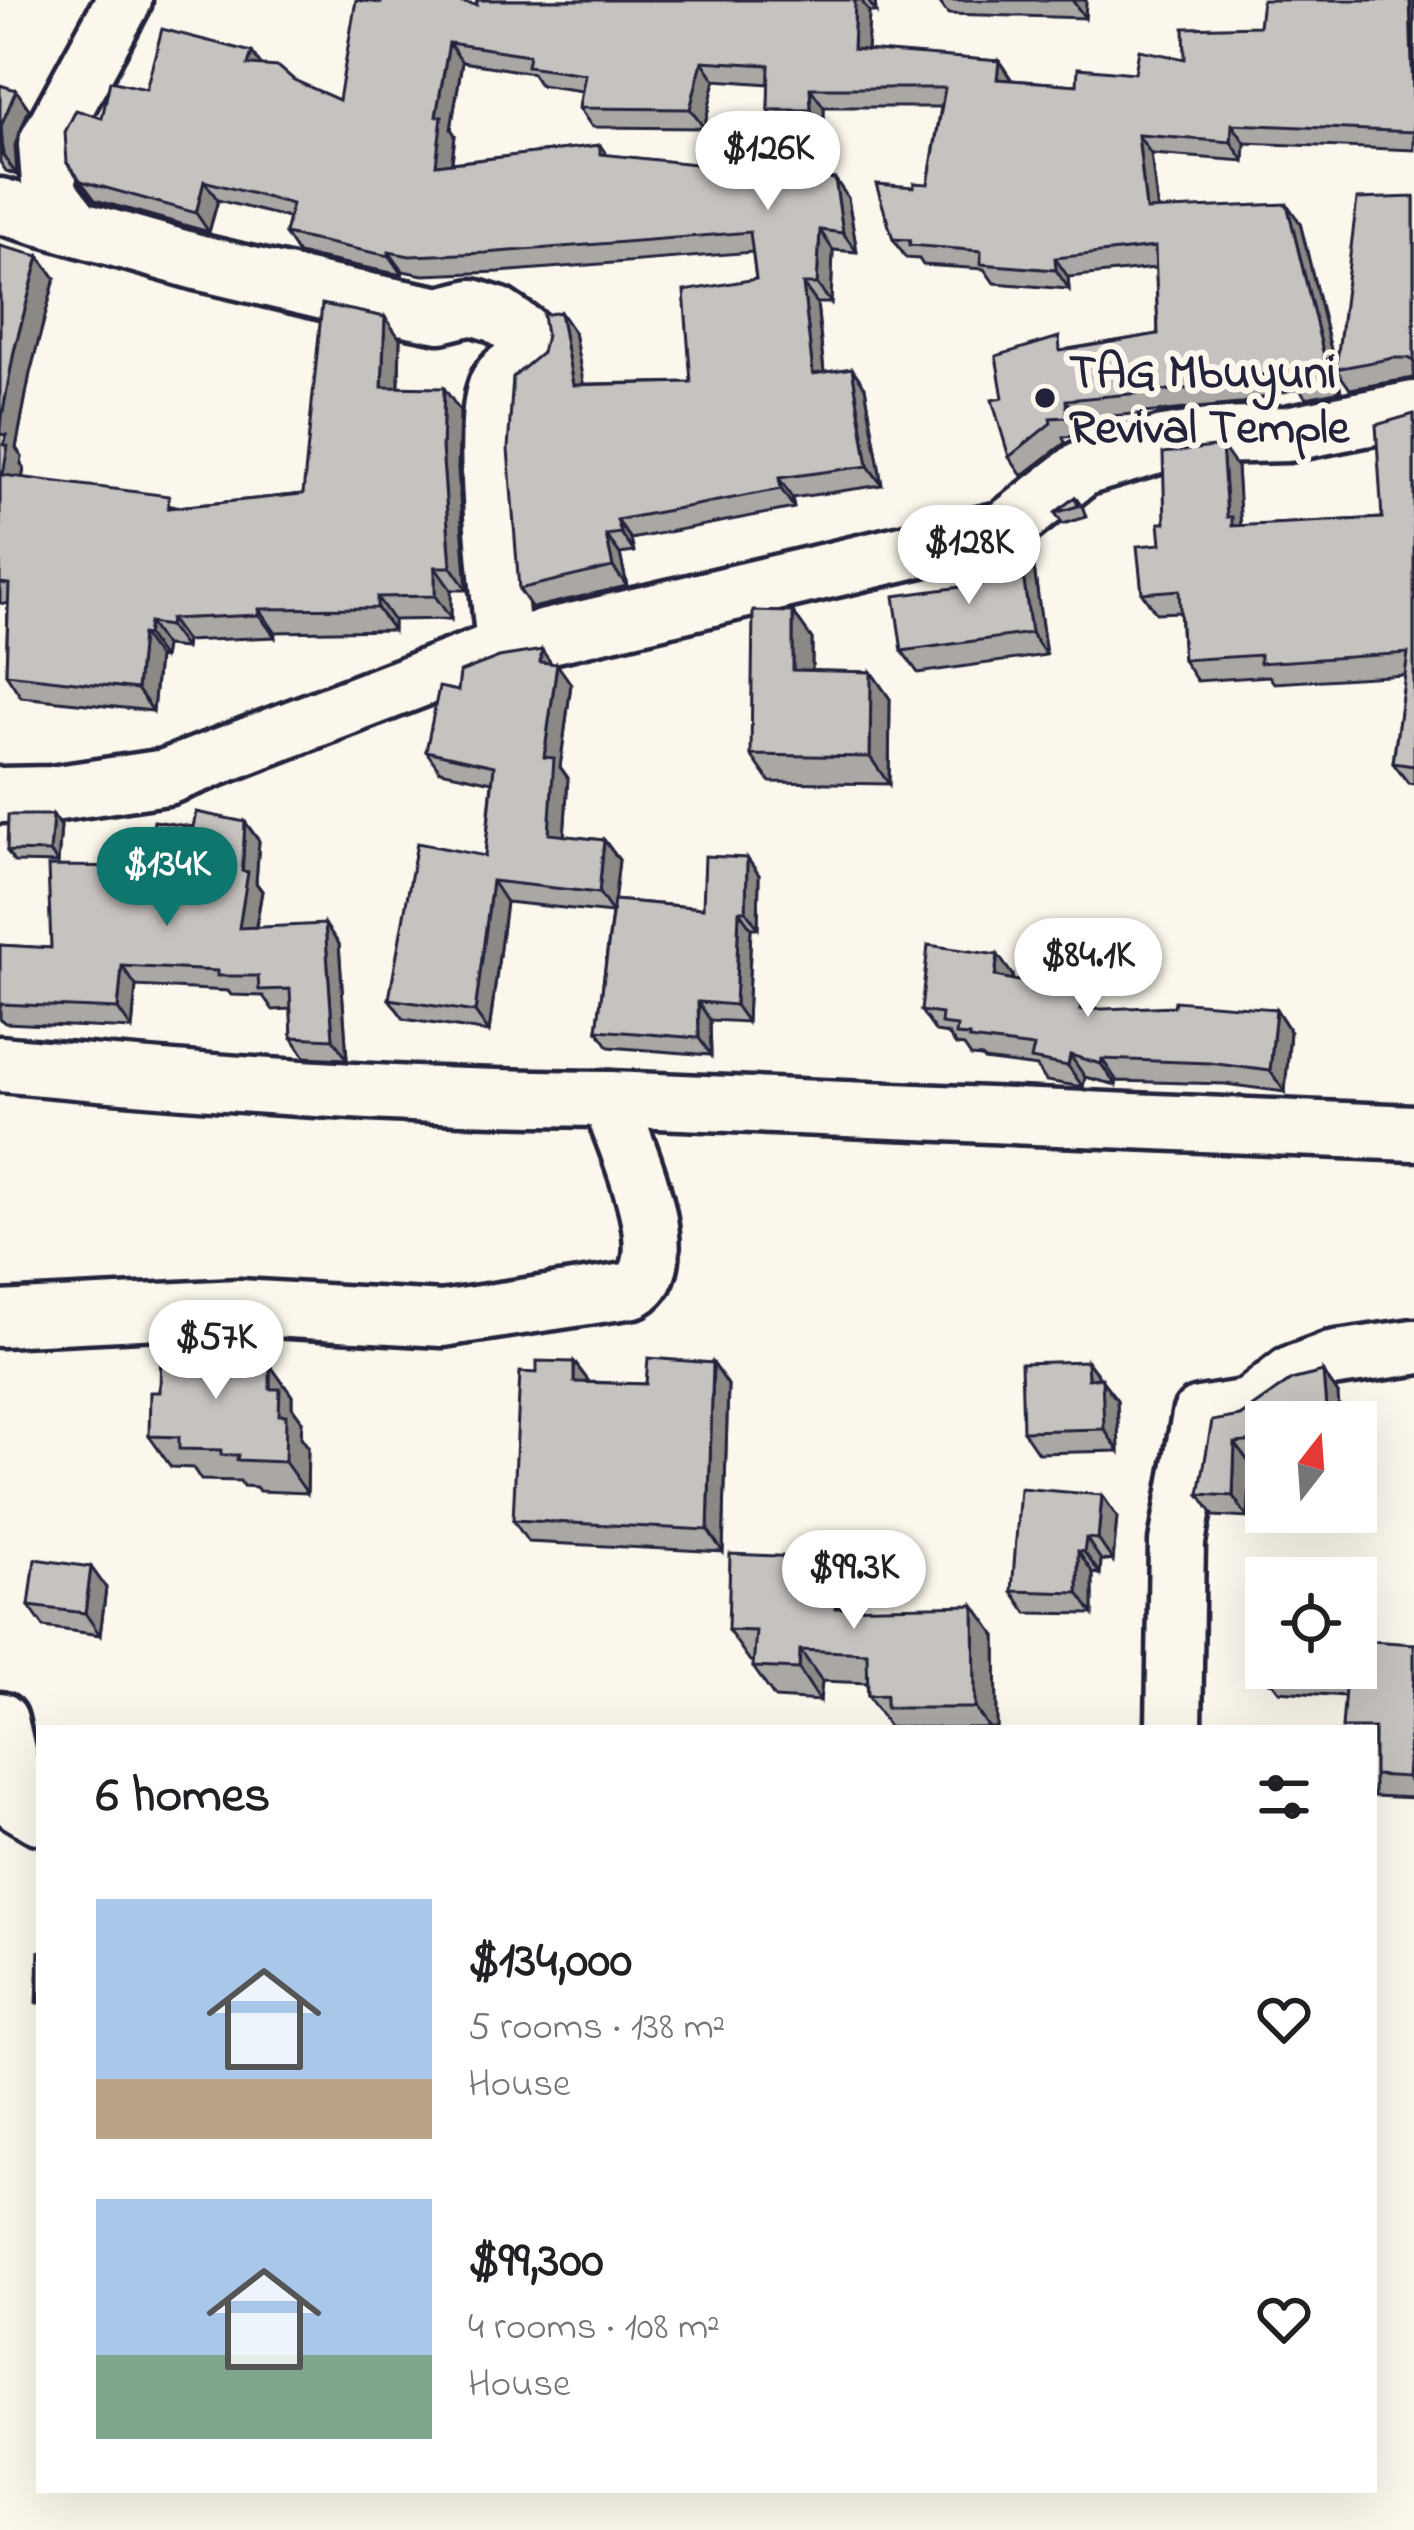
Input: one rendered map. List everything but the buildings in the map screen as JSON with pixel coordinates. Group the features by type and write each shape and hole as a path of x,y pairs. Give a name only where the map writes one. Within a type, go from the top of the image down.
{"street":[{"path":"75,226 50,194 46,144 124,0"},
{"path":"0,206 324,292 440,315 472,307 524,332 527,358 495,386 491,449 504,647"},
{"path":"0,795 52,794 166,777 504,647 1005,529 1083,468 1163,444 1216,436 1287,434 1414,409"},
{"path":"0,1064 186,1082 495,1099 609,1099 1414,1133"},
{"path":"0,1319 239,1307 442,1319 633,1290 648,1273 650,1211 609,1099"},
{"path":"1174,1725 1177,1542 1200,1414 1249,1407 1292,1374 1331,1359 1414,1347"},
{"path":"0,1720 19,1804 36,1814"}],"place":[{"name":"TAG Mbuyuni Revival Temple","path":"1045,398"}]}
